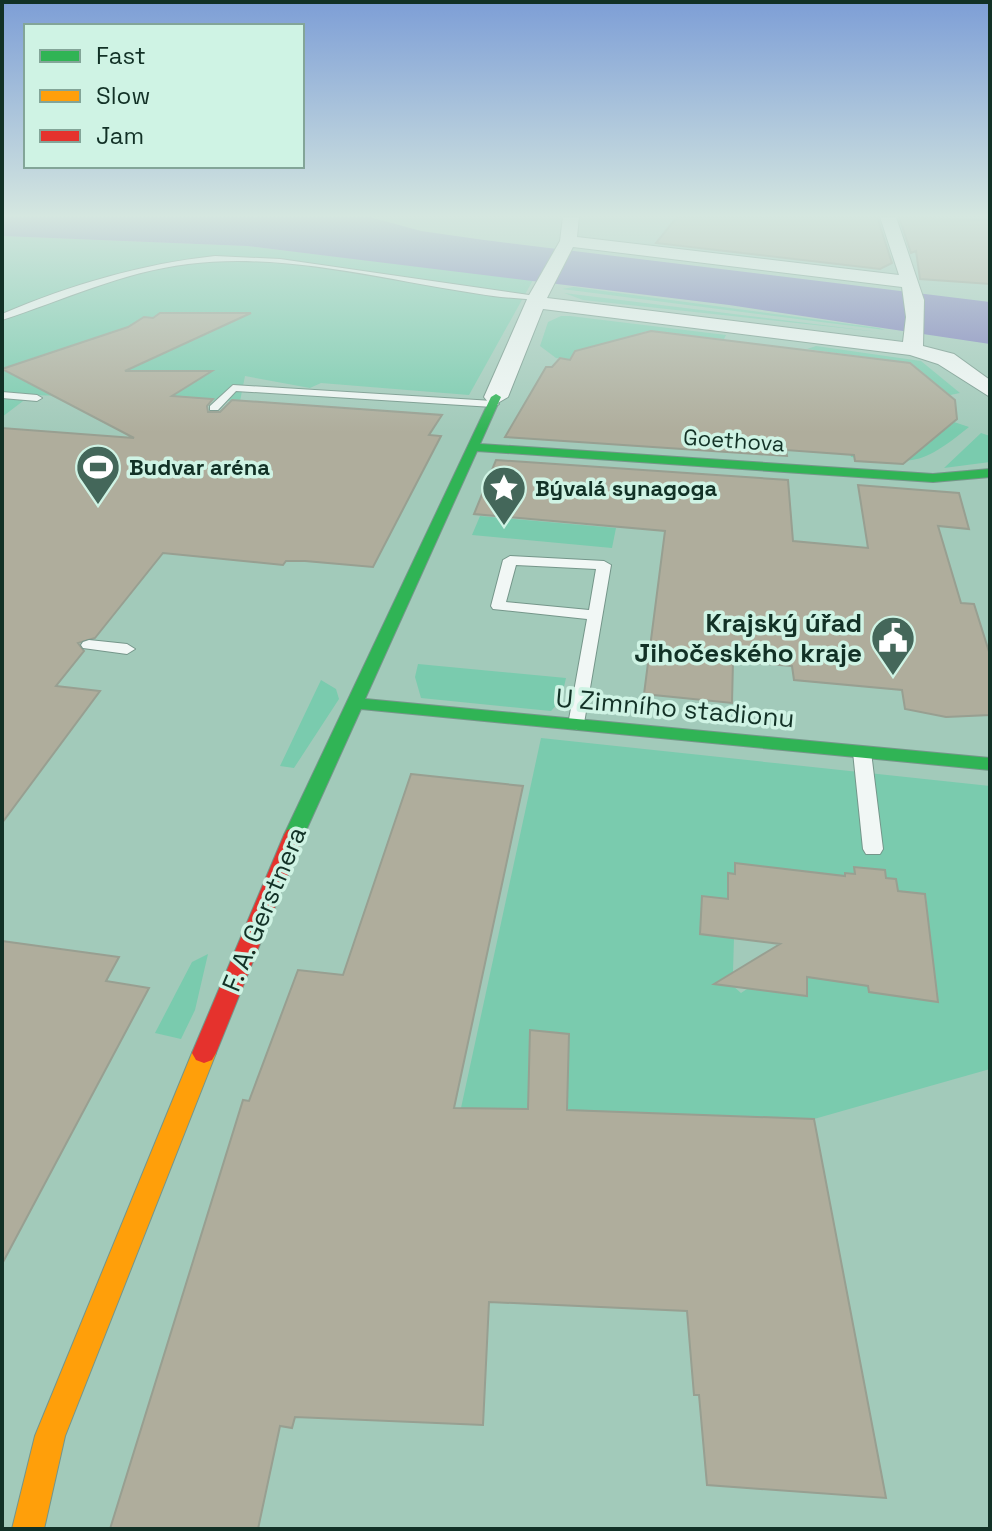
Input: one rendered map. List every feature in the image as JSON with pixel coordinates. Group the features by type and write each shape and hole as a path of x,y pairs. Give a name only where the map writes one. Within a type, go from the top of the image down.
{"street":[{"name":"F. A. Gerstnera","path":"28,1529 50,1436 268,892 475,447 543,288"},
{"path":"909,288 914,340"},
{"path":"540,294 914,340 990,390"},
{"name":"Goethova","path":"475,447 933,478 990,473"},
{"name":"U Zimního stadionu","path":"356,703 990,764"}],"lane":[{"path":"2,317 38,301 79,288"},
{"path":"490,288 540,294"},
{"path":"214,408 233,388 494,400"},
{"path":"265,402 276,391"},
{"path":"314,406 323,394"},
{"path":"2,395 37,398"},
{"path":"577,725 604,565 510,560 498,606 595,615"},
{"path":"89,645 127,649"},
{"path":"862,752 873,849"}],"green space":[{"path":"2,288 528,288 469,395 321,383 310,388 245,376 240,401 31,395 2,417"},
{"path":"585,288 885,330 562,289"},
{"path":"564,293 879,332 583,300"},
{"path":"561,316 726,335 724,339 647,331 582,352 570,360 556,358 540,346 548,322"},
{"path":"816,346 921,361 960,393 950,395 910,363 807,349"},
{"path":"954,422 969,427 937,450 914,460 851,457 850,450 906,454 920,450"},
{"path":"981,433 990,436 990,462 944,468"},
{"path":"480,516 616,528 612,548 472,535"},
{"path":"418,664 566,678 561,700 551,711 421,698 415,677"},
{"path":"321,680 336,689 339,699 294,768 280,766"},
{"path":"541,738 990,786 990,1069 814,1119 461,1108","holes":["736,863 846,882 855,874 855,867 885,870 886,878 896,880 898,891 926,895 936,998 927,1000 869,992 868,986 807,977 807,996 750,987 741,993 724,978 733,972 734,938 700,933 702,896 734,900 735,892 728,890 728,874 735,874","530,1031 569,1034 568,1059 530,1056"]},
{"path":"208,954 195,1010 181,1039 155,1033 192,962"}],"water":[{"path":"594,288 879,288 990,302 990,344"}],"building":[{"path":"160,313 251,313 125,371 212,371 172,396 213,399 207,406 208,412 220,412 232,400 442,415 429,435 441,436 373,567 305,561 286,561 283,565 163,553 95,638 78,643 84,651 56,686 100,691 2,823 2,428 134,438 2,369 128,327 144,317 153,318"},
{"path":"651,331 910,363 955,400 957,419 903,464 855,461 854,455 786,450 787,456 505,437 546,367 552,367 560,358 570,360 575,351"},
{"path":"496,460 788,480 793,541 868,548 858,485 959,493 969,529 938,526 961,603 974,604 990,655 990,715 946,717 905,709 902,690 794,680 792,666 733,661 732,703 644,694 665,531 474,514"},
{"path":"411,774 523,786 454,1108 528,1109 530,1030 569,1034 567,1110 814,1119 886,1498 707,1485 699,1395 694,1395 687,1311 489,1302 483,1425 295,1417 292,1428 280,1426 258,1529 110,1529 243,1100 249,1101 298,970 343,975"},
{"path":"735,863 845,876 845,873 855,874 854,867 885,870 886,878 896,879 898,891 925,894 938,1002 869,992 868,986 807,977 807,996 714,984 780,944 700,934 702,896 728,899 728,873 735,874"},
{"path":"2,941 119,957 106,981 149,988 2,1264"}],"traffic: fast":[{"path":"294,835 496,397"},
{"path":"475,447 933,478 990,473"},
{"path":"356,703 990,764"}],"traffic: slow":[{"path":"28,1529 50,1436 204,1053"}],"traffic: jam":[{"path":"204,1053 294,835"}],"place":[{"name":"Budvar aréna","path":"98,506"},
{"name":"Bývalá synagoga","path":"504,527"},
{"name":"Krajský úřad Jihočeského kraje","path":"893,677"}]}
